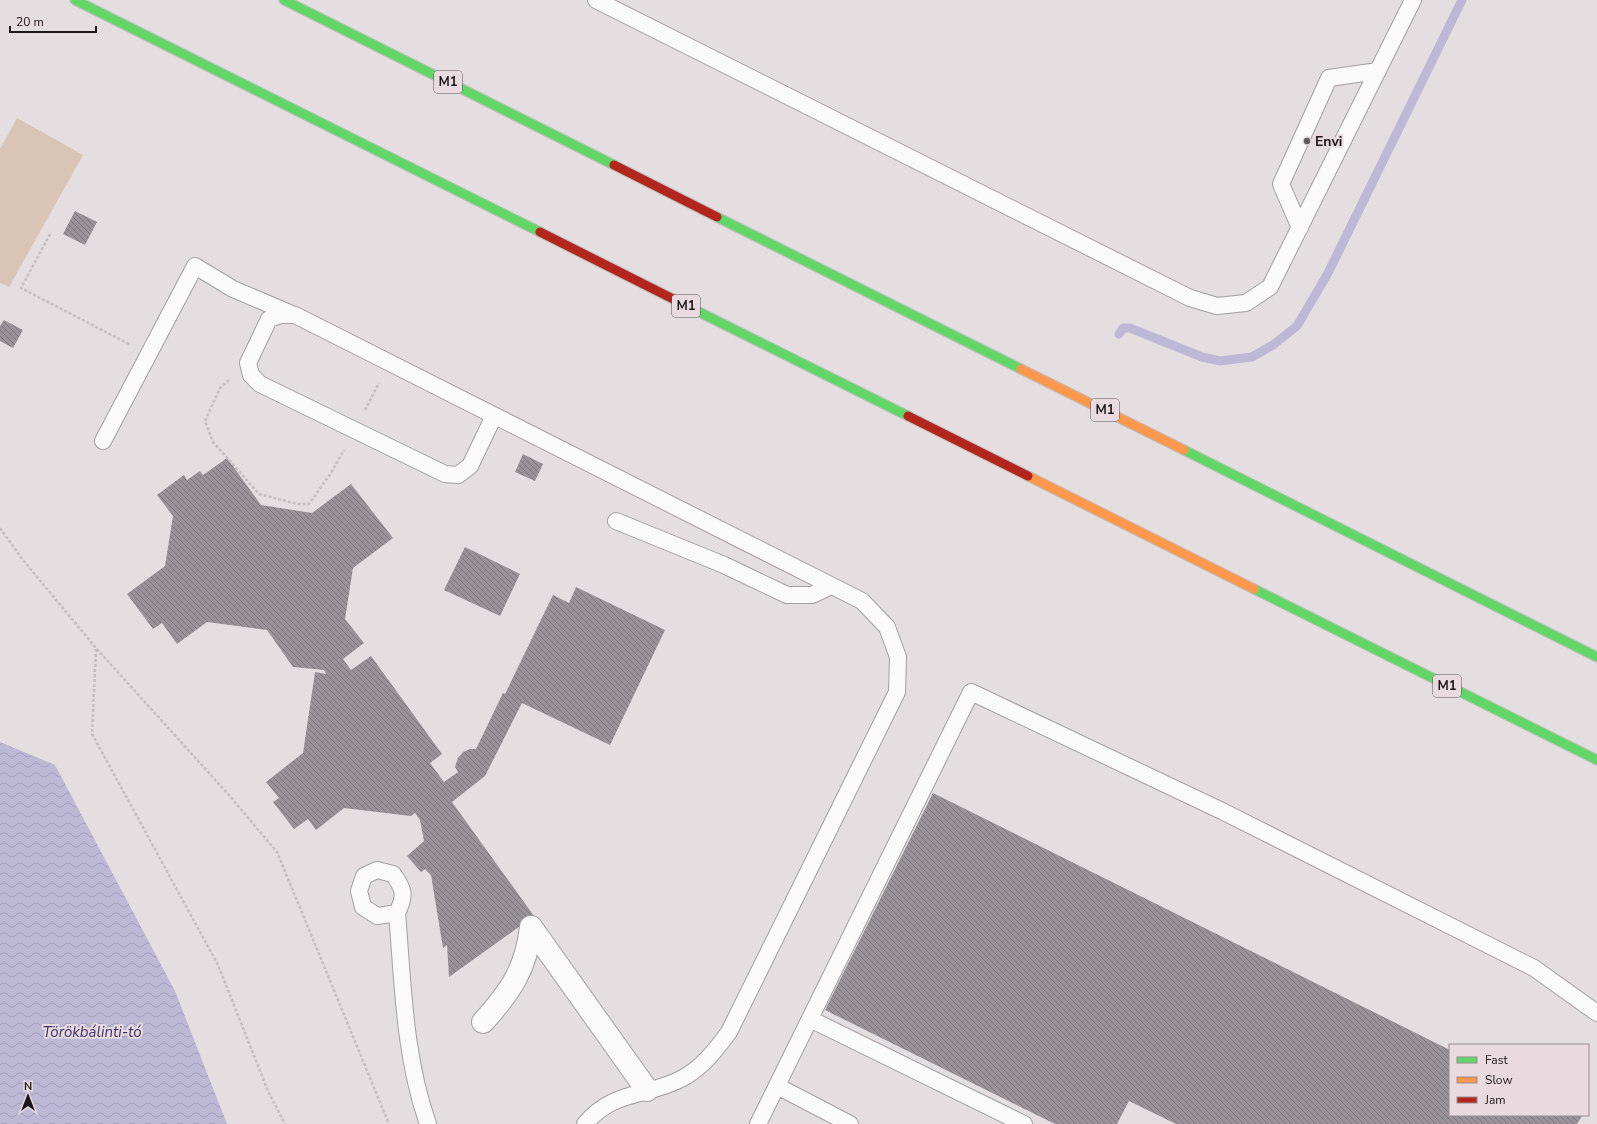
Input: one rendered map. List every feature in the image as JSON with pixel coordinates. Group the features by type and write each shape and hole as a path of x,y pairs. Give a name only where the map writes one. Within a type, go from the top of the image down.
{"highway":[{"name":"M1","path":"75,0 1597,760"},
{"name":"M1","path":"284,0 1597,657"}],"street":[{"path":"483,1022 500,1003 518,978 529,946 531,927 646,1090"}],"lane":[{"path":"596,0 1190,298 1217,306 1246,303 1270,287 1413,0"},
{"path":"1300,228 1281,184 1329,78 1378,71"},
{"path":"103,441 195,266 233,289 295,315 862,601 887,627 898,657 897,692 729,1032 707,1061 681,1079 662,1087 646,1090 607,1104 585,1124"},
{"path":"295,315 281,315 269,319 248,362 250,374 260,384 445,474 458,475 470,466 494,416"},
{"path":"616,521 724,565 787,595 812,595 831,586"},
{"path":"758,1124 972,692 1222,811 1534,968 1597,1013"},
{"path":"397,913 407,1036 422,1106 428,1124"},
{"path":"810,1019 1024,1124"},
{"path":"777,1086 850,1124"}],"path":[{"path":"50,234 21,288 149,354"},
{"path":"248,362 220,388 205,421 213,442 259,494 297,504 309,504"},
{"path":"0,528 23,560 96,648 223,788 277,852 389,1124"},
{"path":"96,648 92,734 218,965 268,1091 285,1124"}],"shaded area":[{"path":"17,118 83,155 9,287 0,283 0,149"}],"water":[{"name":"Törökbálinti-tó","path":"0,742 55,765 175,991 227,1124 0,1124"}],"building":[{"path":"75,211 97,222 85,245 63,234"},
{"path":"4,320 23,330 13,348 0,341 0,326"},
{"path":"523,454 543,464 535,481 515,472"},
{"path":"227,458 261,505 312,513 351,484 393,538 353,568 345,619 364,643 343,659 351,670 371,656 442,754 430,763 444,782 458,772 455,767 458,758 463,752 470,749 476,749 503,693 505,694 553,595 569,603 576,587 665,630 610,745 522,703 485,776 452,802 534,916 449,977 447,945 443,948 431,875 425,869 421,872 407,856 424,841 420,820 415,813 411,816 344,808 316,830 308,819 294,829 273,802 279,798 266,782 303,753 315,672 326,674 324,670 293,667 267,630 207,622 177,644 162,623 153,629 127,594 165,566 173,516 157,495 184,475 187,480 200,471 203,475"},
{"path":"465,547 520,574 500,616 444,590"},
{"path":"933,793 1449,1050 1449,1116 1582,1116 1577,1124 1176,1124 1129,1101 1117,1124 1055,1124 825,1010"}],"waterway":[{"path":"1119,334 1123,328 1130,328 1202,357 1220,361 1252,357 1273,345 1297,326 1328,273 1462,0"}],"traffic: fast":[{"path":"75,0 540,232"},
{"path":"284,0 614,165"},
{"path":"717,217 1021,369"},
{"path":"691,308 908,416"},
{"path":"1184,450 1597,657"},
{"path":"1254,589 1597,760"}],"traffic: slow":[{"path":"1021,369 1184,450"},
{"path":"1028,476 1254,589"}],"traffic: jam":[{"path":"614,165 717,217"},
{"path":"540,232 691,308"},
{"path":"908,416 1028,476"}],"place":[{"name":"Envi","path":"1307,141"}]}
